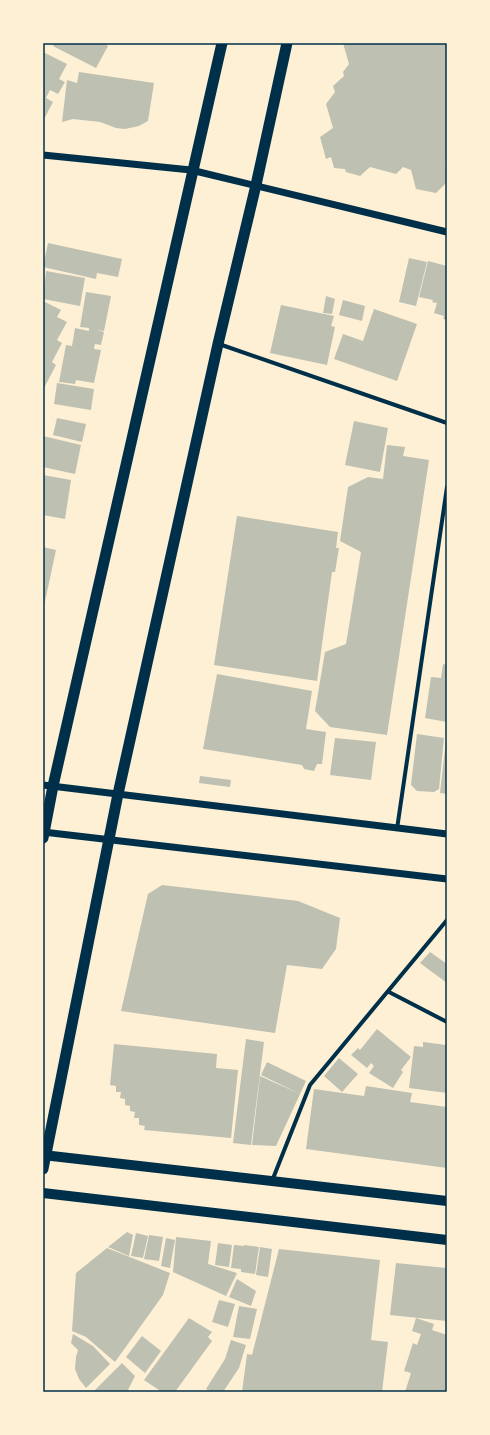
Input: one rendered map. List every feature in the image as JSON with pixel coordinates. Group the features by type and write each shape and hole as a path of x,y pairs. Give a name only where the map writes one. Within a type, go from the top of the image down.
{"highway":[{"path":"43,834 48,786 191,170 222,43"},
{"path":"43,1169 118,794 218,344 256,185 287,43"}],"main road":[{"path":"45,1156 447,1201"},
{"path":"43,1194 447,1240"}],"street":[{"path":"43,155 191,170 447,232"},
{"path":"218,344 447,423"},
{"path":"397,829 447,487"},
{"path":"48,786 447,834"},
{"path":"43,834 109,838 447,879"},
{"path":"272,1182 310,1085 389,992 447,920"},
{"path":"389,992 447,1022"}],"building":[{"path":"54,43 104,43 108,46 96,68 53,46"},
{"path":"343,43 447,43 447,158 445,160 447,182 436,193 416,189 411,170 403,167 396,174 370,167 360,176 346,172 345,169 334,168 331,157 326,159 320,137 333,128 326,104 335,92 333,86 344,76 343,72 349,64"},
{"path":"43,52 67,64 59,79 65,82 58,94 50,90 46,98 53,102 43,121"},
{"path":"79,72 154,83 148,121 139,126 125,129 116,128 100,122 73,119 62,122 67,80 77,83"},
{"path":"48,243 122,259 118,277 97,273 96,279 43,267"},
{"path":"409,258 427,262 416,306 399,302"},
{"path":"428,261 447,266 447,320 443,319 444,316 434,313 437,303 432,302 433,300 419,297"},
{"path":"46,271 85,278 80,306 43,299"},
{"path":"86,292 111,296 104,331 97,330 104,332 101,345 95,344 94,349 101,350 94,383 76,380 75,384 59,382 66,345 72,346 75,328 89,331 89,328 80,327"},
{"path":"326,296 335,299 332,314 323,313"},
{"path":"343,300 365,306 362,321 339,315"},
{"path":"43,301 61,310 57,317 67,322 57,340 62,343 52,362 56,365 43,390"},
{"path":"281,305 334,316 331,326 335,327 327,365 270,353"},
{"path":"374,309 417,324 397,381 334,359 343,334 363,341"},
{"path":"57,383 94,389 91,410 54,404"},
{"path":"57,418 86,424 82,442 53,435"},
{"path":"354,421 388,428 380,472 345,465"},
{"path":"43,436 81,445 75,474 43,467"},
{"path":"387,445 405,447 403,456 429,460 387,735 330,727 315,711 325,652 346,644 361,552 340,541 348,487 368,477 383,479"},
{"path":"43,475 71,480 65,519 43,515"},
{"path":"237,516 338,532 336,548 339,548 335,572 332,572 317,681 214,665"},
{"path":"43,547 56,550 44,606 43,606"},
{"path":"443,664 447,665 447,722 425,718 431,677 441,678"},
{"path":"217,674 312,691 306,729 326,732 322,764 317,764 314,771 304,769 302,765 203,749"},
{"path":"417,734 444,738 439,789 434,792 417,791 411,785"},
{"path":"335,738 376,742 371,780 330,775"},
{"path":"447,740 447,794 440,793"},
{"path":"200,776 231,780 230,787 199,783"},
{"path":"162,885 298,901 340,918 336,949 322,969 287,965 275,1033 121,1011 148,894"},
{"path":"430,952 447,964 447,983 420,963"},
{"path":"377,1029 411,1057 401,1070 403,1072 393,1088 369,1073 374,1066 371,1063 367,1068 351,1055 358,1048 360,1050"},
{"path":"246,1039 264,1042 251,1145 233,1143"},
{"path":"423,1042 446,1045 447,1093 409,1088 414,1046 423,1047"},
{"path":"114,1044 217,1054 216,1068 238,1070 231,1138 144,1130 145,1126 139,1125 139,1118 134,1118 135,1112 130,1111 130,1106 125,1105 125,1099 120,1098 121,1092 116,1092 116,1086 110,1085"},
{"path":"339,1058 358,1074 342,1092 324,1076"},
{"path":"267,1062 306,1081 300,1094 261,1075"},
{"path":"260,1076 300,1094 276,1146 252,1145"},
{"path":"366,1086 412,1093 410,1102 447,1107 447,1168 306,1149 314,1089 364,1096"},
{"path":"127,1232 133,1235 129,1256 108,1247"},
{"path":"136,1233 148,1236 143,1258 131,1256"},
{"path":"149,1235 163,1237 159,1261 144,1259"},
{"path":"176,1237 211,1241 208,1264 237,1273 226,1296 173,1272"},
{"path":"166,1238 175,1240 170,1268 161,1266"},
{"path":"218,1243 232,1245 229,1267 215,1265"},
{"path":"234,1245 259,1247 255,1274 241,1272 241,1269 231,1268"},
{"path":"260,1247 272,1249 268,1277 256,1275"},
{"path":"107,1248 170,1273 163,1295 115,1362 86,1337 72,1331 76,1273"},
{"path":"279,1249 380,1260 371,1340 388,1342 382,1392 242,1392 247,1354 252,1355"},
{"path":"396,1263 447,1268 447,1321 390,1315"},
{"path":"237,1279 256,1291 251,1306 229,1297"},
{"path":"219,1300 235,1304 228,1327 212,1322"},
{"path":"239,1306 257,1309 250,1339 233,1337"},
{"path":"189,1318 212,1332 208,1337 212,1341 175,1392 162,1392 144,1380"},
{"path":"416,1318 434,1324 432,1330 447,1335 447,1392 405,1392 411,1373 404,1371 413,1343 417,1345 421,1334 412,1331"},
{"path":"73,1334 93,1346 110,1364 86,1388 79,1379 75,1369 78,1350 71,1343"},
{"path":"142,1336 161,1351 145,1373 126,1357"},
{"path":"231,1340 246,1345 239,1368 223,1392 210,1392 206,1389 225,1359"},
{"path":"122,1363 135,1376 128,1390 131,1392 93,1392"}]}
